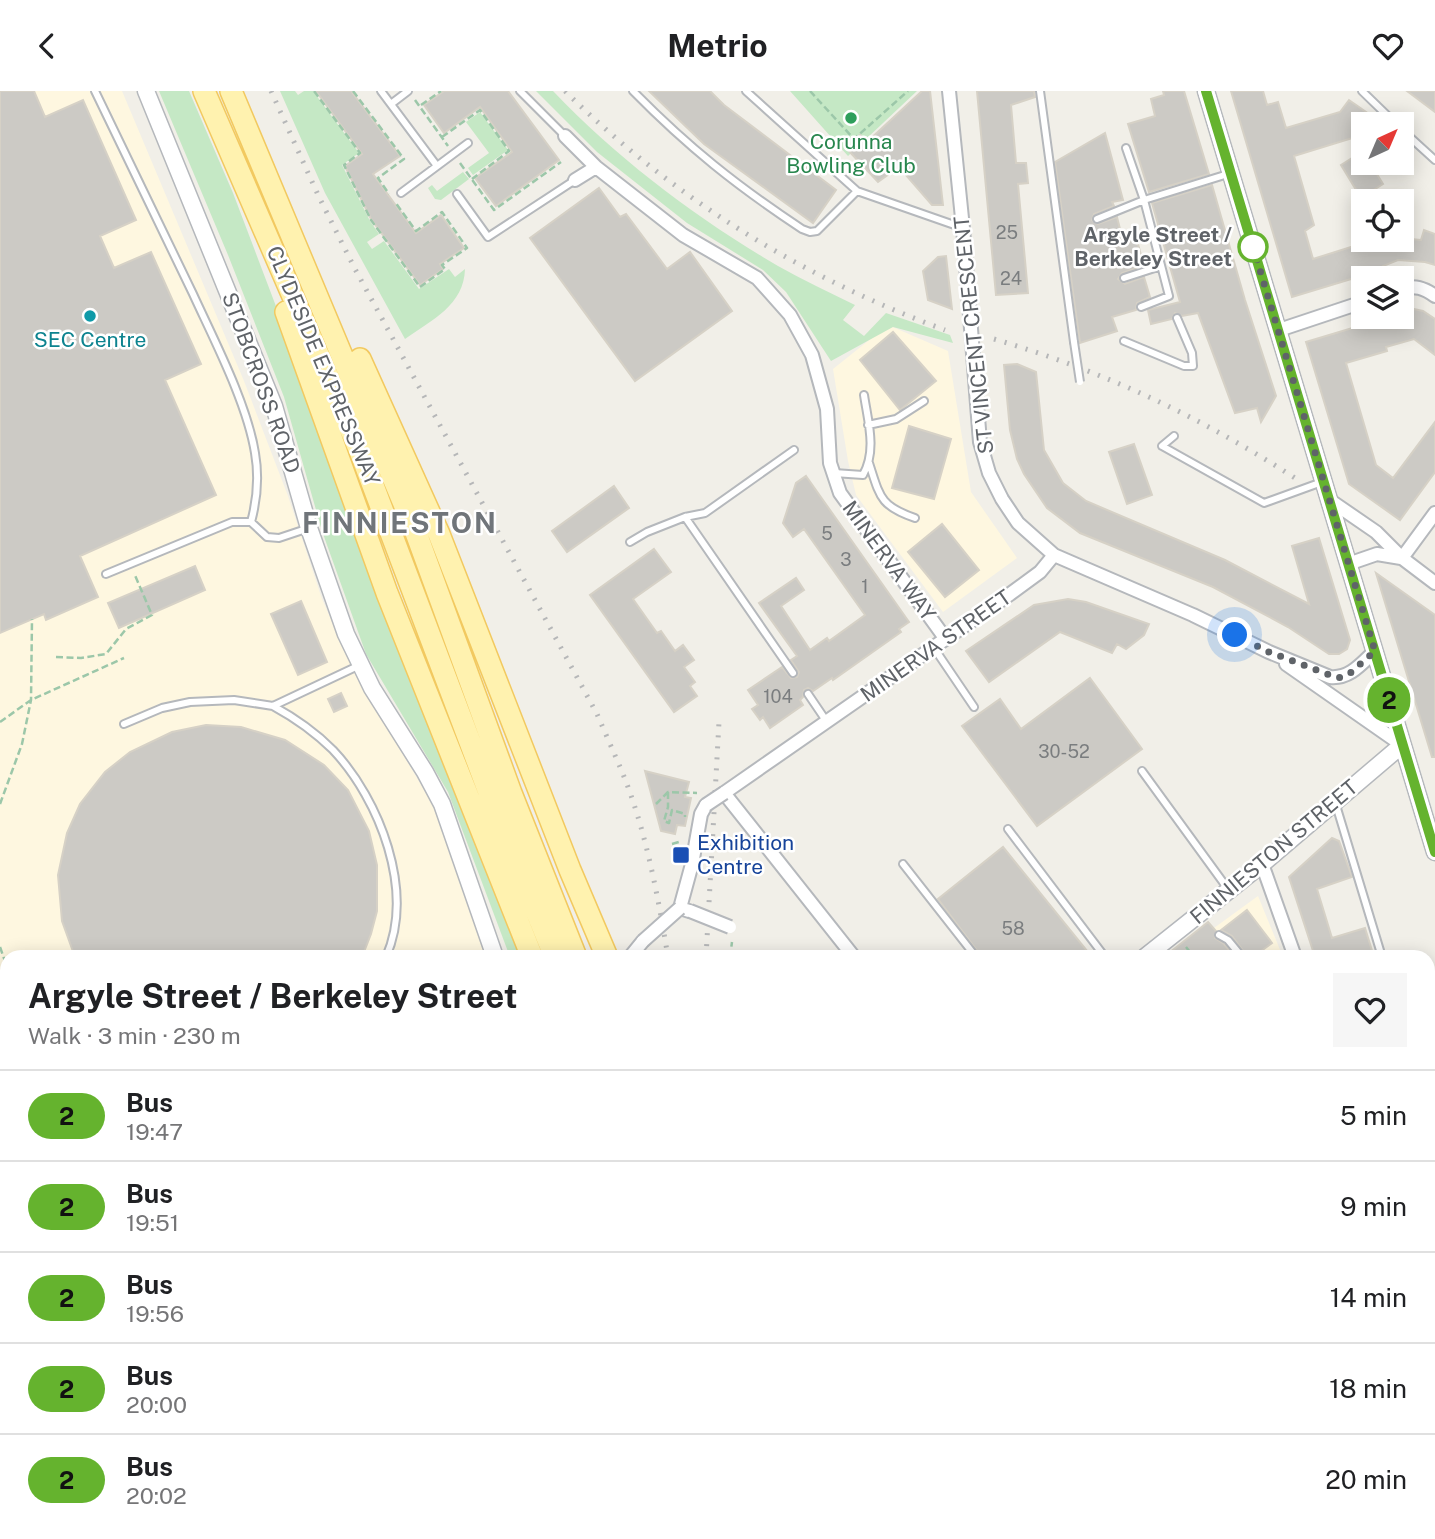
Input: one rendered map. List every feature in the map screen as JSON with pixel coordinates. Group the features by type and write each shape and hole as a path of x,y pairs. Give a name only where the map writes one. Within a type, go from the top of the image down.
{"main road":[{"name":"CLYDESIDE EXPRESSWAY","path":"204,91 360,451 501,824 552,950"},
{"name":"CLYDESIDE EXPRESSWAY","path":"232,91 415,530 510,793 573,950"},
{"path":"264,225 285,308 387,593 529,950"},
{"path":"290,228 351,340 439,534 569,870 604,950"}],"street":[{"name":"STOBCROSS ROAD","path":"146,91 274,406 309,528 346,634 360,665 442,804 494,950"},
{"name":"ST VINCENT CRESCENT","path":"949,91 980,442 989,473 1002,499 1018,523 1035,541 1054,555"},
{"path":"1206,91 1435,852"},
{"name":"MINERVA WAY","path":"565,136 596,167 683,235 757,278 790,315 812,355 827,409 830,463 840,493 944,638"},
{"path":"575,180 596,167"},
{"path":"1414,286 1435,296"},
{"path":"1279,330 1351,306"},
{"path":"1327,499 1376,532 1402,558 1435,583"},
{"path":"1402,558 1435,513"},
{"path":"1348,564 1377,554 1402,558"},
{"path":"1054,555 1193,615 1269,652 1338,678 1348,675 1375,651"},
{"name":"MINERVA STREET","path":"685,909 701,814 706,805 1040,572 1054,555"},
{"path":"1269,652 1402,745"},
{"name":"FINNIESTON STREET","path":"1154,950 1262,864 1402,745"},
{"path":"724,793 848,950"},
{"path":"1262,864 1293,950"},
{"path":"636,950 643,941 685,909 731,927"}],"lane":[{"path":"95,91 219,349 249,427 255,454 257,501 251,522"},
{"path":"381,91 437,166"},
{"path":"391,104 408,91"},
{"name":"MINERVA WAY","path":"520,91 565,136"},
{"path":"634,91 695,152 802,229 817,231 857,191"},
{"path":"746,91 857,191 963,228"},
{"path":"1040,91 1081,390"},
{"path":"1362,91 1384,112"},
{"path":"1414,141 1435,160"},
{"path":"401,193 468,143"},
{"path":"1126,148 1144,200 1171,300 1140,307"},
{"path":"1097,219 1144,200 1230,173"},
{"path":"457,194 488,237 575,180"},
{"path":"1124,278 1161,266"},
{"path":"1125,341 1184,366 1193,366 1192,353 1177,318"},
{"path":"833,473 863,475 869,463 871,449 864,395"},
{"path":"868,425 896,419 924,401"},
{"path":"1174,436 1162,446 1264,503 1323,481"},
{"path":"630,542 685,517 705,513 794,450"},
{"path":"869,463 881,498 895,511 915,518"},
{"path":"685,517 793,673"},
{"path":"106,574 232,522 251,522 267,537 279,538 309,528"},
{"path":"933,646 974,706"},
{"path":"273,706 360,665"},
{"path":"808,694 827,722"},
{"path":"124,724 162,708 190,702 234,700 273,706 296,719 334,751 367,798 388,848 397,898 393,937 388,950"},
{"path":"1142,771 1230,890"},
{"path":"1335,802 1380,950"},
{"path":"1008,829 1100,950"},
{"path":"903,864 971,950"},
{"path":"1219,935 1228,940 1236,950"}],"path":[{"path":"408,91 494,210 561,162"},
{"path":"420,106 441,91"},
{"path":"810,91 854,139 908,91"},
{"path":"442,137 480,110 509,151 472,179"},
{"path":"56,657 81,658 106,653 126,629 152,615 130,564"},
{"path":"0,804 22,744 31,700 32,619"},
{"path":"0,722 31,700 124,658"},
{"path":"668,792 664,821 669,823 672,810 685,814 685,826"},
{"path":"656,804 668,792 699,793"},
{"path":"680,841 682,834"},
{"path":"730,950 731,927"}],"shaded area":[{"path":"0,91 122,91 244,381 288,496 322,599 356,676 432,803 484,950 0,950"},
{"path":"888,325 948,351 971,492 1017,558 943,612 856,495 848,461 833,369"},
{"path":"1258,896 1280,950 1184,950"}],"green space":[{"path":"159,91 189,91 233,193 520,950 507,950 448,792 366,654 322,531 284,397"},
{"path":"280,91 295,91 298,95 304,91 313,91 359,153 342,165 379,234 367,242 372,249 384,241 419,289 449,269 455,277 465,269 463,282 453,302 436,318 405,339 325,193"},
{"path":"536,91 553,91 604,141 632,164 688,208 747,248 855,305 843,320 864,336 886,313 950,335 953,343 893,327 831,361 786,292 763,270 687,223 597,152"},
{"name":"Corunna Bowling Club","path":"790,91 917,91 848,156"},
{"path":"480,112 508,150 473,175 468,168 489,153 466,122"},
{"path":"463,172 469,179 441,200 435,199 428,188 432,185 437,191"}],"building":[{"name":"SEC Centre","path":"0,91 34,91 45,117 83,100 136,220 100,236 114,268 151,252 201,364 165,380 216,495 80,556 98,597 46,620 44,614 0,633"},
{"path":"316,91 351,91 400,156 373,174 416,233 441,215 464,248 440,264 443,269 420,285 371,219 345,166 362,154"},
{"path":"444,91 508,91 559,160 496,206 475,178 512,152 480,107 444,133 424,105"},
{"path":"649,91 710,91 724,105 836,190 813,223 704,144"},
{"path":"922,91 930,91 943,205 932,205 899,167 878,182 846,148 860,135 867,142"},
{"path":"977,91 1034,91 1035,97 1011,105 1016,163 1026,163 1028,183 1018,184 1028,293 996,295"},
{"path":"1163,91 1184,91 1209,174 1149,192 1128,124 1155,116 1151,99 1164,95"},
{"path":"1231,91 1263,91 1267,105 1278,102 1286,128 1340,112 1349,100 1366,112 1351,112 1351,139 1294,156 1314,225 1305,231 1313,259 1351,247 1351,252 1414,252 1414,239 1421,240 1424,230 1435,234 1435,265 1398,260 1383,266 1351,266 1351,279 1292,297"},
{"path":"1407,91 1435,91 1435,112"},
{"path":"1105,133 1123,200 1112,202 1114,206 1094,214 1092,220 1098,224 1117,217 1123,241 1136,237 1144,266 1122,273 1118,279 1125,284 1144,277 1150,297 1137,303 1136,310 1112,317 1117,331 1080,343 1055,162"},
{"path":"1351,159 1351,175 1377,175 1383,184 1375,189 1356,189 1341,165"},
{"path":"1212,185 1276,396 1261,422 1257,408 1235,413 1198,313 1182,316 1175,313 1172,319 1151,324 1148,310 1180,302 1152,203"},
{"path":"599,188 620,217 626,214 667,269 690,252 732,311 635,381 530,238"},
{"path":"946,256 952,309 928,300 923,271 938,257"},
{"path":"1414,309 1435,319 1435,355 1414,339 1386,347 1387,351 1346,363 1376,465 1393,478 1435,422 1435,472 1400,520 1349,484 1306,342 1351,328 1414,329"},
{"path":"893,332 936,381 900,410 860,360"},
{"path":"1017,364 1036,372 1044,450 1063,483 1086,501 1225,560 1309,604 1292,546 1319,538 1350,640 1347,649 1339,654 1329,654 1288,627 1213,587 1080,533 1047,508 1024,474 1017,459 1010,430 1004,365"},
{"path":"909,426 951,439 934,499 892,488"},
{"path":"1134,444 1152,495 1127,504 1109,452"},
{"path":"806,476 909,622 899,629 901,632 833,680 832,678 813,691 808,688 804,690 800,700 803,705 770,728 763,717 760,720 752,709 758,705 748,690 782,667 791,678 797,677 799,672 791,660 797,656 759,603 796,578 804,590 781,606 810,650 827,638 829,641 865,615 804,529 793,537 783,523 796,483"},
{"path":"614,486 629,508 567,552 552,531"},
{"path":"942,524 979,570 945,597 908,552"},
{"path":"654,549 671,572 633,599 657,633 661,631 675,651 683,645 694,660 684,667 695,682 690,686 697,696 674,712 590,595"},
{"path":"195,566 205,590 119,628 108,603"},
{"path":"1376,573 1435,615 1435,757 1432,757"},
{"path":"1068,599 1086,602 1149,624 1144,635 1126,649 1117,644 1112,653 1060,632 989,682 966,651 1034,605"},
{"path":"301,601 327,662 298,675 271,614"},
{"path":"1090,678 1142,749 1037,826 962,726 1000,699 1021,729"},
{"path":"341,693 347,706 334,712 328,699"},
{"path":"206,725 241,727 285,740 324,765 348,790 369,831 377,865 377,911 365,950 72,950 62,921 58,875 67,833 80,804 105,772 130,752 172,732"},
{"path":"645,771 689,782 685,797 691,798 685,826 677,825 675,834 661,831"},
{"path":"1332,838 1339,841 1352,877 1317,889 1332,938 1365,928 1372,950 1313,950 1289,877"},
{"path":"1003,847 1086,950 977,950 938,899"},
{"path":"1247,910 1272,943 1262,950 1243,950 1232,936 1221,930"},
{"path":"1208,922 1216,931 1215,938 1229,950 1173,950"}],"railway":[{"path":"271,91 355,269 597,714 640,822 667,950"},
{"path":"565,91 650,166 742,231 841,286 945,330"},
{"path":"994,339 1074,365 1149,397 1223,435 1295,478"},
{"path":"706,950 719,722"}],"bus line":[{"name":"2","path":"1206,91 1435,852"}],"place":[{"name":"Corunna Bowling Club","path":"851,118"},
{"name":"Argyle Street / Berkeley Street","path":"1253,247"},
{"name":"SEC Centre","path":"90,316"},
{"name":"Exhibition Centre","path":"681,855"}],"district":[{"name":"FINNIESTON","path":"400,523"}],"route":[{"path":"1235,635 1269,652 1338,678 1348,675 1375,651 1253,247"}]}
